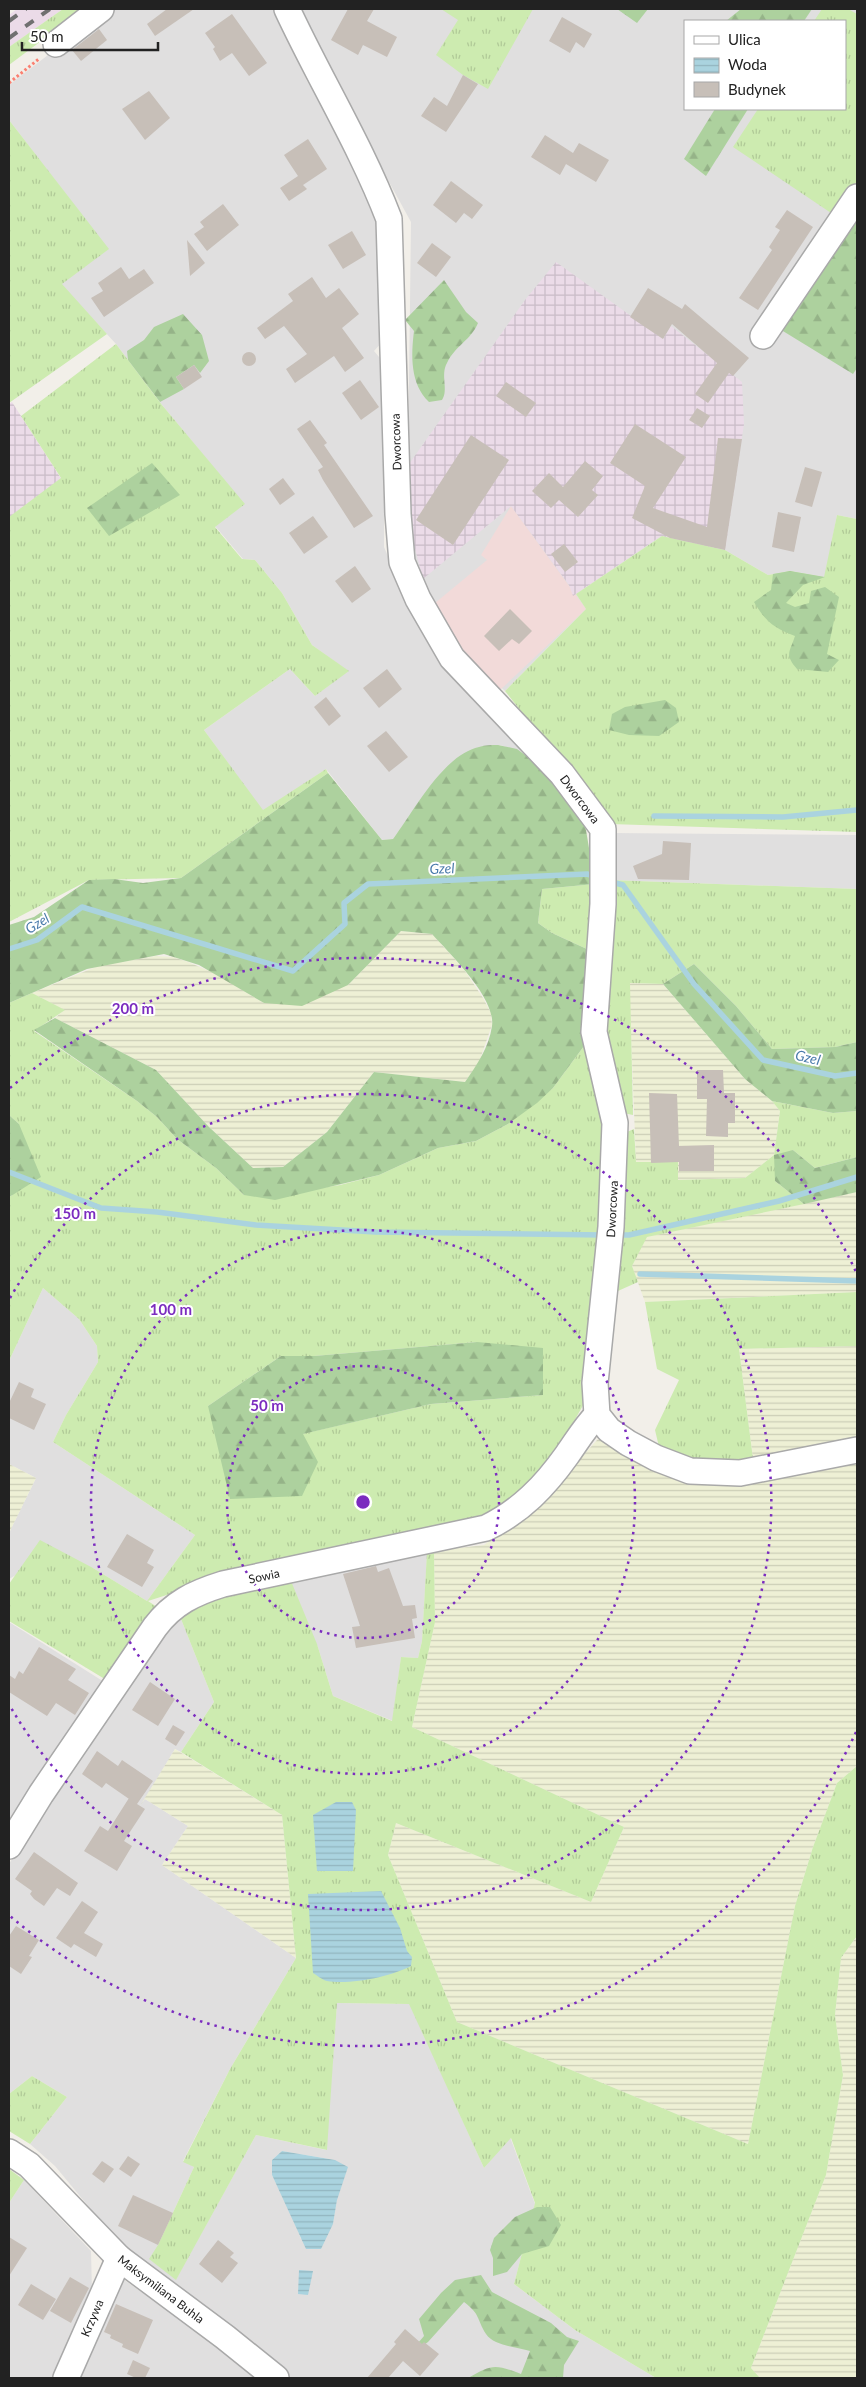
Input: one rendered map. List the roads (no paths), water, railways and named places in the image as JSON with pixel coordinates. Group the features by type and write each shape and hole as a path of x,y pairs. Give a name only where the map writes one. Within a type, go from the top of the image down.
{"street":[{"path":"56,44 101,9"},
{"name":"Dworcowa","path":"287,9 306,50 372,176 389,219 398,514 402,562 418,599 452,658 562,774 603,829 603,891 594,1032 615,1123 611,1235 596,1384 597,1415"},
{"path":"763,336 857,197"},
{"path":"597,1415 609,1430 628,1443 656,1458 690,1471 740,1472 857,1450"},
{"name":"Sowia","path":"9,1846 46,1786 155,1627 176,1603 204,1590 223,1584 486,1528 518,1510 532,1498 557,1469 582,1431 597,1415"},
{"name":"Maksymiliana Buhla","path":"9,2152 29,2165 120,2258 276,2378"},
{"name":"Krzywa","path":"66,2378 120,2258"}],"water":[{"path":"336,1802 352,1802 356,1810 353,1871 317,1871 313,1815"},
{"path":"381,1891 400,1928 407,1951 412,1957 411,1966 381,1977 347,1982 323,1980 313,1973 308,1894"},
{"path":"282,2151 335,2160 348,2167 337,2200 333,2224 321,2249 306,2249 272,2175 272,2160"},
{"path":"299,2270 313,2271 308,2295 298,2294"}],"waterway":[{"path":"654,816 783,817 857,810"},
{"name":"Gzel","path":"9,949 37,940 82,907 293,971 345,924 344,903 368,884 587,874 597,877"},
{"name":"Gzel","path":"608,881 623,885 694,984 763,1060 835,1076 857,1073"},
{"path":"9,1172 101,1208 157,1212 256,1225 376,1232 604,1235"},
{"path":"615,1235 629,1235 779,1201 857,1177"},
{"path":"640,1274 857,1281"}],"railway":[{"path":"9,21 26,9"},
{"path":"9,38 50,9"}]}
